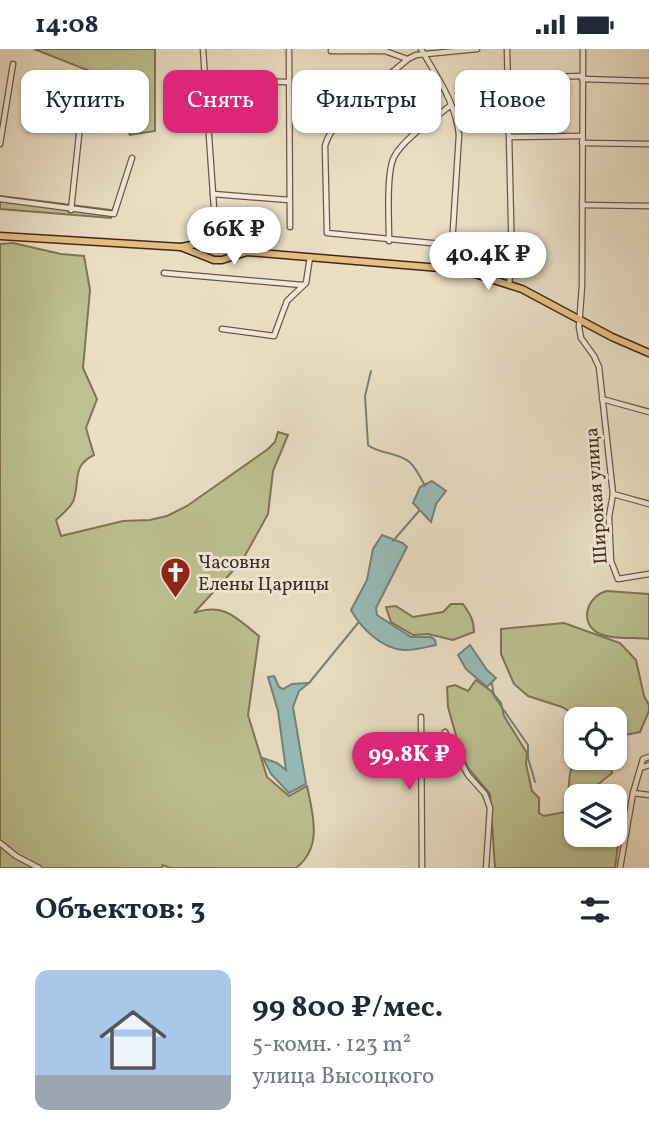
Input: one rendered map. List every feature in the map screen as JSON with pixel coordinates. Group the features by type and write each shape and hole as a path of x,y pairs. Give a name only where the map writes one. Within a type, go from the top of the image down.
{"main road":[{"path":"0,236 181,247 211,240 226,242 247,252"},
{"path":"203,256 201,251 204,242"},
{"path":"226,242 229,250 226,258"},
{"path":"181,247 214,260 247,252 440,268 475,274 509,284 612,337 649,352"}],"street":[{"path":"202,49 204,70"},
{"path":"289,49 290,227"},
{"path":"331,49 385,51 408,59"},
{"path":"477,49 423,52 408,59 341,120 327,139 326,229 329,235 452,245 473,249 512,264"},
{"path":"506,49 507,70"},
{"name":"Широкая улица","path":"583,49 582,286 579,320 581,338 598,361 613,494 609,517 611,561 615,575 618,579 649,574"},
{"path":"423,52 439,78 457,119 459,135 452,245"},
{"path":"0,144 13,64"},
{"path":"570,78 649,81"},
{"path":"278,82 289,82"},
{"path":"388,240 390,169 394,156 451,105"},
{"path":"71,210 79,133"},
{"path":"209,133 215,223 226,242"},
{"path":"509,284 512,264 510,133"},
{"path":"510,137 649,144"},
{"path":"0,199 114,215 132,158"},
{"path":"213,194 289,200"},
{"path":"582,205 649,206"},
{"path":"204,242 215,223"},
{"path":"222,329 274,336 287,301 306,282 310,257"},
{"path":"164,273 303,286"},
{"path":"602,399 649,412"},
{"path":"613,494 649,504"},
{"path":"421,717 422,868"},
{"path":"445,732 468,775 485,794 490,808 486,868"},
{"path":"620,868 633,793 643,759 649,757"},
{"path":"641,768 649,765"},
{"path":"633,793 649,795"},
{"path":"1,845 39,868"}],"green space":[{"path":"34,49 155,49 155,131 149,132 149,70 87,70"},
{"path":"0,196 112,210 111,218 0,209"},
{"path":"13,243 61,254 84,256 90,290 83,368 97,399 86,428 94,455 82,464 73,502 56,520 61,536 123,521 167,516 187,506 268,449 275,442 278,432 288,435 273,471 268,514 242,561 194,613 214,609 222,611 259,636 248,715 267,777 289,796 307,786 312,808 313,840 304,860 296,868 170,868 163,865 162,868 0,868 0,244"},
{"path":"607,591 649,594 649,639 610,637 592,628 588,622 588,609 595,598"},
{"path":"451,604 463,604 471,617 474,632 453,640 428,634 413,635 391,622 386,607 396,606 413,617 443,612"},
{"path":"564,623 620,643 636,660 644,696 649,705 640,732 627,735 627,707 564,708 528,696 514,684 501,654 501,629"},
{"path":"476,680 501,703 504,716 527,753 526,764 532,791 539,798 539,813 544,816 564,812 564,847 618,847 615,868 495,868 490,794 468,768 448,707 447,687 455,685 468,691"},
{"path":"571,770 612,770 612,773 598,784 569,784"}],"water":[{"path":"432,481 446,491 436,504 431,522 413,503 420,487"},
{"path":"382,535 407,547 376,608 377,615 411,637 431,637 436,645 407,650 387,645 366,630 351,610 367,580 373,549"},
{"path":"470,645 487,670 496,678 487,687 466,669 458,655"},
{"path":"274,676 279,687 283,689 292,684 309,683 299,691 293,707 306,784 289,793 271,774 263,758 286,770 278,711 268,677"}],"waterway":[{"path":"371,371 365,396 368,445 410,462 425,486"},
{"path":"393,541 419,511"},
{"path":"309,683 358,623"},
{"path":"492,684 494,696 528,745 528,758 535,782"}],"place":[{"name":"Часовня Елены Царицы","path":"175,599"}]}
